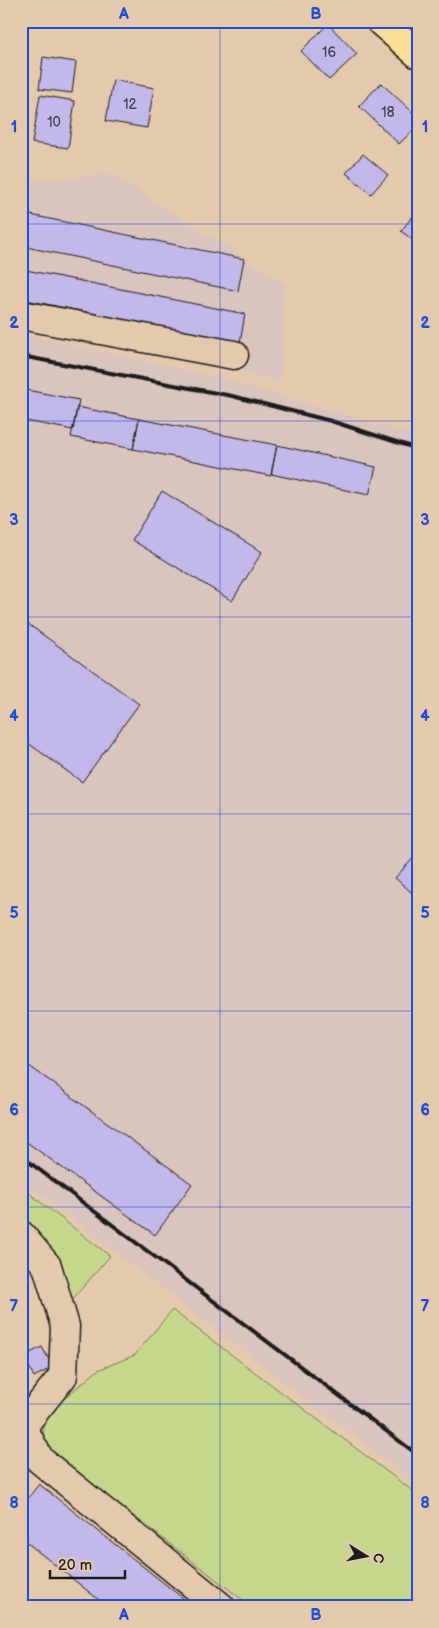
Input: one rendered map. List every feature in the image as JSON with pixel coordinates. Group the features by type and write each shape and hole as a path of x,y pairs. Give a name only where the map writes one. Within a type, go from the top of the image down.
{"main road":[{"path":"380,21 418,54"}],"street":[{"path":"21,315 234,355"},
{"path":"21,1235 47,1266 65,1326 63,1376 22,1427 40,1460 221,1607"}],"shaded area":[{"path":"112,174 285,284 280,381 218,367 21,331 21,182"},
{"path":"21,334 210,375 418,436 418,1485 21,1180"}],"green space":[{"path":"21,1187 110,1256 64,1309 21,1225"},
{"path":"172,1310 418,1495 418,1607 252,1607 45,1448 42,1417 98,1370 135,1355"}],"building":[{"path":"328,24 357,54 329,80 301,51"},
{"path":"43,57 76,62 72,93 39,89"},
{"path":"113,80 154,88 147,128 106,121"},
{"path":"381,83 418,117 418,125 399,144 359,106"},
{"path":"40,95 75,101 68,148 32,143"},
{"path":"363,154 388,175 371,194 346,173"},
{"path":"21,213 244,259 238,291 21,246"},
{"path":"412,217 418,222 418,244 401,231"},
{"path":"21,269 245,314 240,343 21,299"},
{"path":"21,389 79,400 73,430 21,420"},
{"path":"77,407 139,419 133,449 71,437"},
{"path":"139,419 277,445 271,476 133,449"},
{"path":"277,445 376,467 369,495 271,474"},
{"path":"162,491 262,552 232,601 132,540"},
{"path":"21,619 139,704 82,782 21,738"},
{"path":"418,853 418,898 395,878"},
{"path":"21,1060 192,1184 155,1235 21,1138"},
{"path":"42,1347 53,1367 34,1377 24,1356"},
{"path":"39,1484 194,1607 108,1607 21,1538 21,1507"}],"railway":[{"path":"21,356 232,396 331,421 418,449"},
{"path":"21,1156 418,1455"}]}
